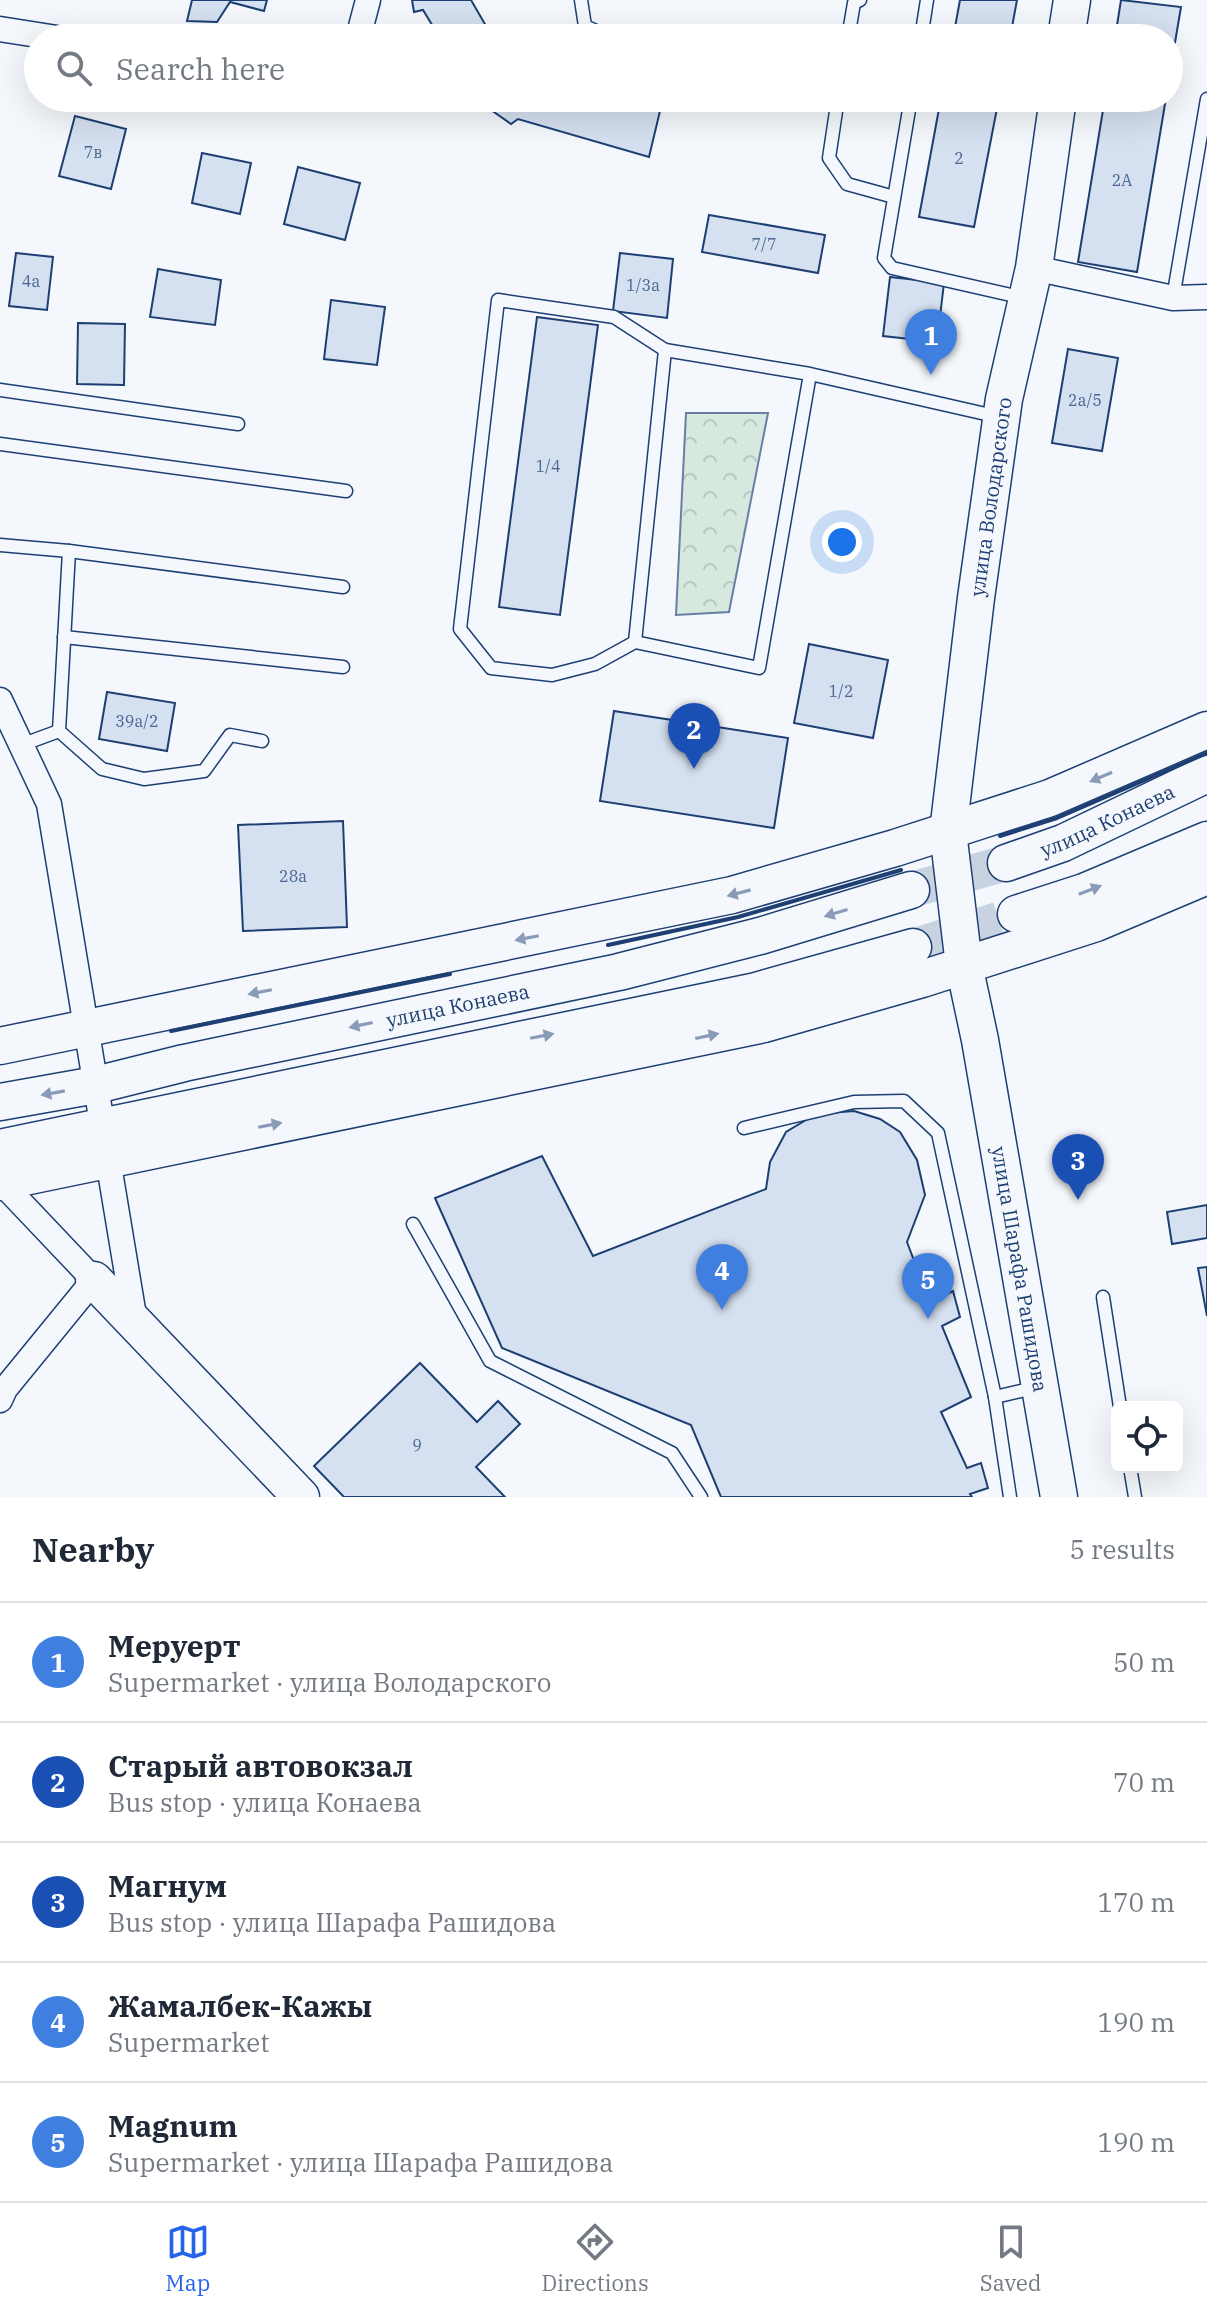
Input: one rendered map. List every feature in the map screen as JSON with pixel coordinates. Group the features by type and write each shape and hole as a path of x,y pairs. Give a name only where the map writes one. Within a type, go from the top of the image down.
{"main road":[{"path":"1068,24 1072,0"},
{"name":"улица Володарского","path":"964,965 948,832 976,598 1002,418 1030,283 1056,112"},
{"name":"улица Конаева","path":"0,1046 732,895 948,832 1050,798 1207,730"},
{"name":"улица Конаева","path":"1006,863 1063,843 1207,774"},
{"path":"1016,914 1084,892 1207,840"},
{"path":"106,1142 764,1024 1096,923 1207,876"},
{"name":"улица Конаева","path":"0,1102 96,1085 199,1060 619,972 760,936 911,890"},
{"path":"0,1170 106,1142 756,991 913,947"},
{"name":"улица Шарафа Рашидова","path":"964,965 980,1040 1059,1497"},
{"path":"94,1280 301,1497"}],"street":[{"path":"362,24 368,0"},
{"path":"0,29 24,33"},
{"path":"1030,283 1173,298 1207,297"},
{"path":"0,700 49,804 135,1322"},
{"path":"0,1170 94,1280 5,1389 0,1400"}],"lane":[{"path":"581,0 585,24"},
{"path":"850,24 854,3 860,0"},
{"path":"923,24 927,0"},
{"path":"1173,298 1207,99"},
{"path":"836,112 829,158 847,184 894,197"},
{"path":"909,112 884,258 892,268 1030,283"},
{"path":"810,374 759,668 635,642 595,664 552,675 491,668 460,629 498,300 614,317 665,350 810,374 1002,418"},
{"path":"635,642 665,350"},
{"path":"0,390 238,424"},
{"path":"0,444 346,491"},
{"path":"0,545 69,551 343,587"},
{"path":"59,731 69,551"},
{"path":"64,637 343,667"},
{"path":"59,731 102,769 144,779 204,771 230,735 262,741"},
{"path":"21,745 59,731"},
{"path":"744,1128 854,1102 904,1101 938,1133 995,1397 1010,1497"},
{"path":"413,1224 490,1361 672,1453 701,1497"},
{"path":"1103,1297 1119,1401"},
{"path":"995,1397 1041,1386"},
{"path":"1131,1473 1135,1497"}],"green space":[{"path":"686,413 768,413 729,612 676,615"}],"building":[{"path":"192,0 267,0 264,11 230,2 217,22 187,21"},
{"path":"412,0 471,0 485,24 432,24 423,10 414,12"},
{"path":"960,0 1017,0 1013,24 956,24"},
{"path":"1121,0 1181,7 1178,24 1117,24"},
{"path":"494,112 660,112 649,157 518,119 511,124"},
{"path":"938,112 996,112 974,227 919,217"},
{"path":"1103,112 1164,112 1137,272 1078,262"},
{"path":"75,116 126,129 111,189 59,176"},
{"path":"202,153 251,163 240,214 192,203"},
{"path":"298,167 360,183 345,240 284,224"},
{"path":"709,215 825,235 818,273 702,252"},
{"path":"16,253 53,257 47,310 9,306"},
{"path":"620,253 673,259 667,318 613,311"},
{"path":"158,269 221,280 215,325 150,317"},
{"path":"890,277 944,283 937,342 883,336"},
{"path":"331,300 385,307 377,365 324,359"},
{"path":"537,317 598,325 560,615 499,607"},
{"path":"78,323 125,324 124,385 77,384"},
{"path":"1068,349 1118,358 1102,451 1052,443"},
{"path":"809,644 888,660 873,738 794,723"},
{"path":"107,692 175,703 167,751 99,739"},
{"path":"614,711 788,738 774,828 600,801"},
{"path":"343,821 347,927 243,931 238,825"},
{"path":"854,1111 880,1119 900,1132 917,1160 925,1195 907,1242 930,1303 953,1291 960,1317 942,1326 971,1397 941,1412 967,1468 981,1463 988,1488 970,1494 972,1497 721,1497 691,1425 502,1348 435,1198 542,1156 593,1256 766,1189 770,1162 786,1132 816,1114"},
{"path":"1207,1205 1207,1238 1172,1244 1167,1212"},
{"path":"1207,1267 1207,1316 1198,1268"},
{"path":"420,1363 477,1422 498,1401 520,1424 476,1467 505,1497 344,1497 314,1466"}],"tunnel":[{"path":"911,890 1006,863"},
{"path":"913,947 1016,914"}],"wall":[{"path":"1000,836 1057,818 1207,753"},
{"path":"608,945 738,917 901,870"},
{"path":"171,1031 450,974"}],"place":[{"name":"Меруерт","path":"931,375"},
{"name":"Старый автовокзал","path":"694,769"},
{"name":"Магнум","path":"1078,1200"},
{"name":"Жамалбек-Кажы","path":"722,1310"},
{"name":"Magnum","path":"928,1319"}]}
